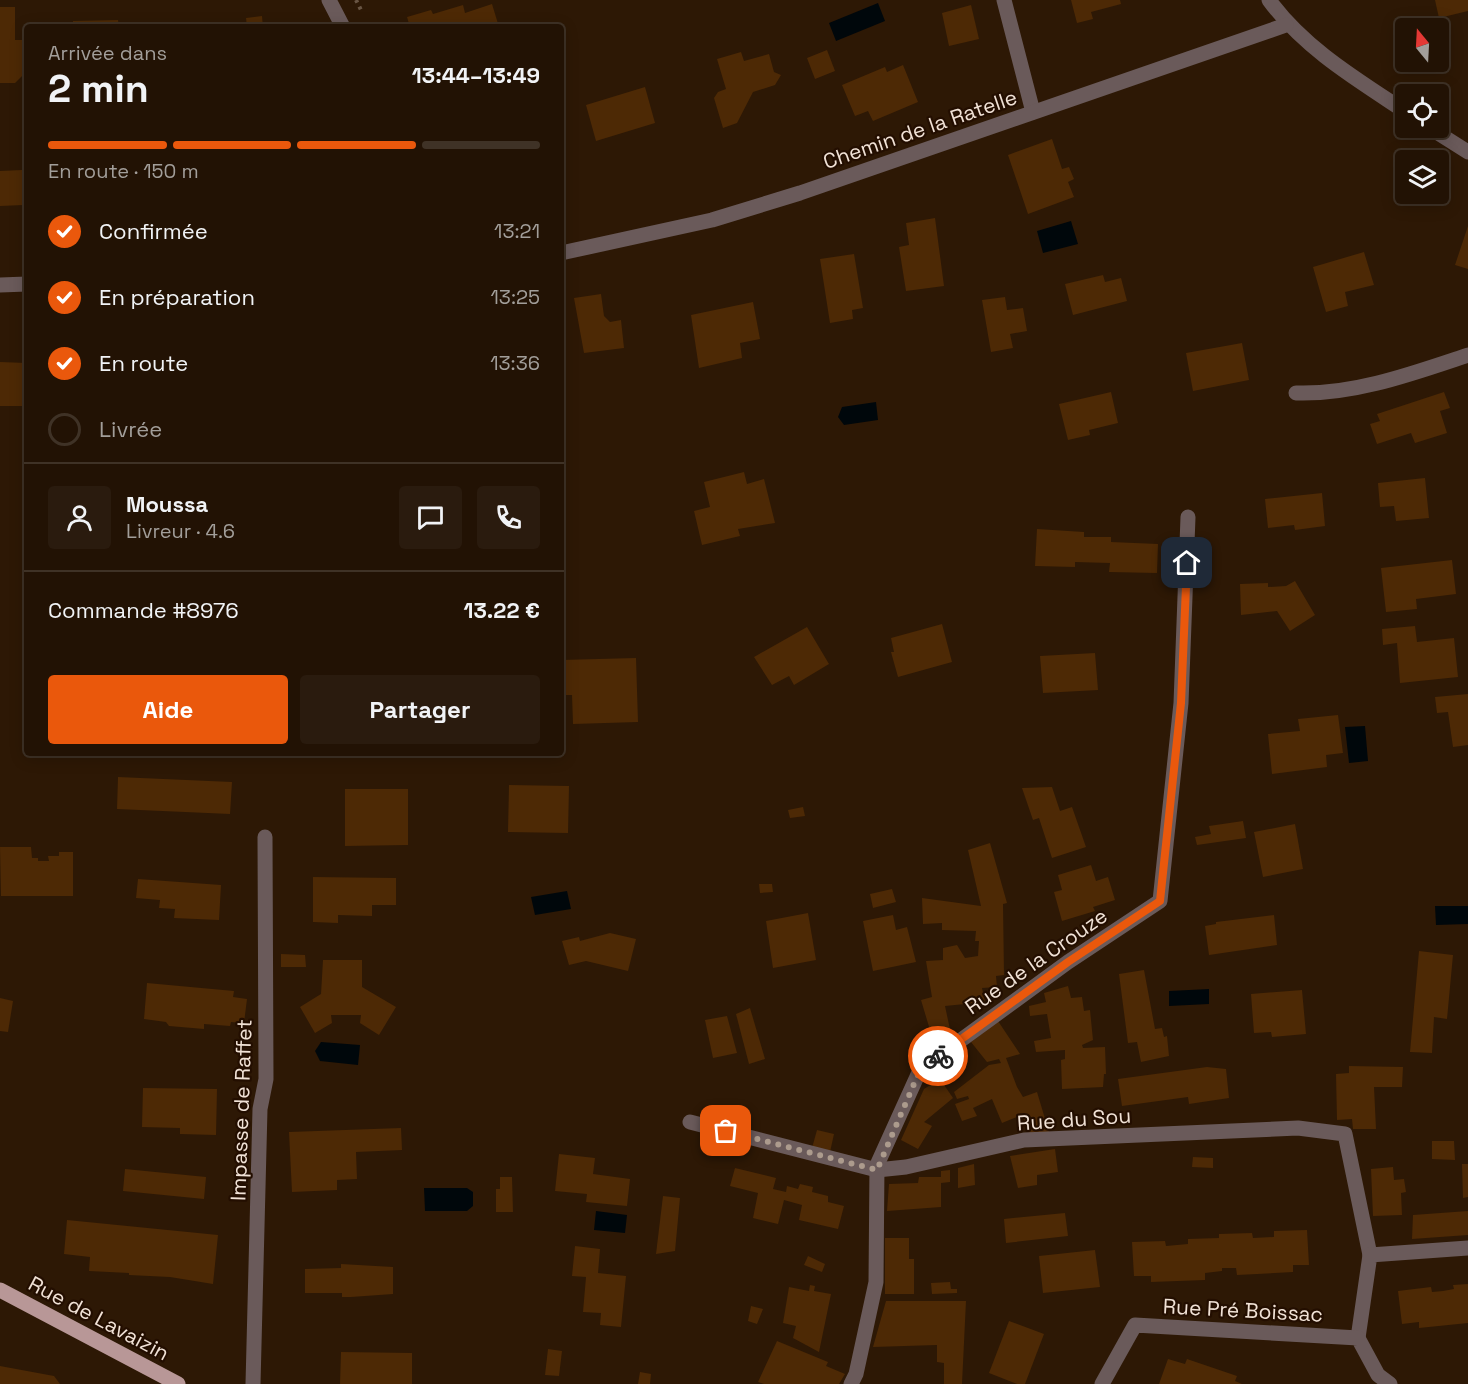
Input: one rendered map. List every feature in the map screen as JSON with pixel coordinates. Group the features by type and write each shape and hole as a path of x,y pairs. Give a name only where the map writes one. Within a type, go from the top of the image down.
{"main road":[{"name":"Rue de Lavaizin","path":"0,1290 178,1384"}],"street":[{"path":"329,0 341,24"},
{"path":"1004,0 1033,112"},
{"path":"1269,0 1286,25 1343,71 1395,104"},
{"name":"Chemin de la Ratelle","path":"564,252 723,216 800,193 1286,25"},
{"path":"1446,138 1468,152"},
{"path":"0,285 24,284"},
{"path":"1296,393 1326,394 1423,370 1468,355"},
{"name":"Rue de la Crouze","path":"851,1384 856,1374 876,1282 877,1170 920,1070 1068,962 1160,901 1181,703 1188,517"},
{"name":"Impasse de Raffet","path":"253,1384 260,1109 266,1079 265,837"},
{"name":"Rue du Sou","path":"690,1122 877,1170 906,1167 1024,1140 1298,1128 1345,1134 1370,1255 1358,1338"},
{"path":"1370,1255 1468,1248"},
{"name":"Rue Pré Boissac","path":"1102,1384 1135,1325 1358,1338"},
{"path":"1358,1338 1378,1375 1390,1384"}],"shaded area":[{"path":"878,3 885,21 836,41 829,23"},
{"path":"1071,221 1078,244 1043,253 1037,231"},
{"path":"876,402 878,420 844,425 838,417 842,407"},
{"path":"1365,726 1368,761 1349,763 1345,727"},
{"path":"567,891 571,909 535,915 531,897"},
{"path":"1435,906 1468,906 1468,924 1436,925"},
{"path":"1209,989 1209,1004 1169,1006 1169,991"},
{"path":"321,1042 360,1045 358,1065 320,1061 315,1051"},
{"path":"424,1188 467,1188 473,1192 473,1206 467,1211 425,1211"},
{"path":"596,1211 627,1215 625,1233 594,1230"}],"building":[{"path":"1071,0 1120,0 1121,4 1091,12 1093,19 1077,23"},
{"path":"1435,0 1468,0 1468,11 1439,18"},
{"path":"492,4 498,24 409,24 407,17 431,10 433,14 463,5 465,13"},
{"path":"971,5 979,39 949,46 942,13"},
{"path":"0,7 15,7 15,40 24,40 24,74 15,83 0,83"},
{"path":"262,16 263,24 247,24 246,18"},
{"path":"118,20 119,24 73,24 73,21"},
{"path":"827,50 835,71 815,79 807,58"},
{"path":"741,52 744,61 769,54 774,72 781,75 775,85 753,92 737,123 723,128 714,98 718,92 726,89 717,59"},
{"path":"903,65 918,102 873,121 868,111 855,116 842,85 885,67 887,72"},
{"path":"645,87 655,123 596,141 586,105"},
{"path":"1052,139 1062,169 1069,167 1074,179 1068,182 1074,197 1028,214 1008,155"},
{"path":"22,170 24,205 0,206 0,171"},
{"path":"935,218 944,286 906,291 899,247 909,245 906,223"},
{"path":"1468,226 1468,269 1455,265"},
{"path":"1364,252 1374,285 1345,292 1348,306 1326,312 1313,267"},
{"path":"854,254 863,308 852,310 853,319 830,323 820,259"},
{"path":"1103,275 1105,282 1121,278 1127,301 1073,315 1065,284"},
{"path":"601,294 604,316 610,322 621,320 624,348 584,353 574,298"},
{"path":"1005,297 1007,310 1023,308 1027,331 1010,334 1013,348 991,352 982,300"},
{"path":"753,302 760,339 740,343 742,358 699,368 691,315"},
{"path":"1242,343 1249,380 1193,391 1186,353"},
{"path":"0,362 24,363 24,406 0,406"},
{"path":"1111,392 1118,423 1089,430 1090,435 1068,440 1059,404"},
{"path":"1444,392 1450,408 1440,411 1447,433 1415,443 1411,433 1377,444 1370,424 1380,421 1377,414"},
{"path":"744,472 747,484 764,479 775,523 738,529 740,536 702,545 694,511 710,507 704,482"},
{"path":"1425,478 1429,518 1396,521 1394,506 1380,507 1378,483"},
{"path":"1322,493 1325,526 1295,530 1294,525 1268,528 1265,499"},
{"path":"1037,529 1084,532 1084,537 1111,537 1111,542 1158,544 1157,573 1109,572 1110,563 1075,562 1075,567 1035,566"},
{"path":"1452,560 1456,594 1416,599 1417,609 1386,612 1381,568"},
{"path":"1295,581 1315,615 1290,631 1277,611 1241,615 1240,584 1268,583 1268,587 1286,586"},
{"path":"942,624 952,662 898,677 891,652 894,652 891,638"},
{"path":"1415,626 1417,642 1454,638 1458,677 1400,683 1397,643 1383,645 1382,629"},
{"path":"807,627 829,664 794,685 789,676 772,685 754,657"},
{"path":"1095,653 1098,690 1043,693 1040,656"},
{"path":"636,658 638,722 573,724 572,695 564,695 564,660"},
{"path":"1468,694 1468,745 1453,747 1448,712 1437,713 1435,697"},
{"path":"1338,715 1343,753 1326,755 1327,767 1272,774 1268,734 1300,731 1298,719"},
{"path":"118,777 232,782 230,814 117,809"},
{"path":"509,785 569,786 568,833 508,832"},
{"path":"1052,787 1060,811 1072,807 1086,847 1052,858 1039,818 1033,820 1022,788"},
{"path":"345,789 408,789 408,845 345,846"},
{"path":"803,807 805,816 790,818 788,810"},
{"path":"1243,821 1246,838 1197,845 1195,837 1211,834 1209,826"},
{"path":"1295,824 1303,869 1263,877 1254,832"},
{"path":"990,843 1007,903 1003,904 1004,975 996,976 997,987 982,988 985,1002 945,1006 951,1034 933,1040 921,1000 932,997 926,961 943,960 943,948 957,945 965,958 978,956 979,941 975,941 976,931 942,930 942,923 923,924 922,898 981,906 968,850"},
{"path":"0,847 31,847 32,858 38,858 38,861 49,861 48,856 59,856 59,852 73,852 73,896 1,896"},
{"path":"1091,865 1096,881 1108,877 1115,900 1093,907 1095,911 1062,921 1054,892 1062,890 1058,875"},
{"path":"313,877 396,878 396,905 372,905 372,916 338,915 338,923 313,922"},
{"path":"138,879 221,885 219,920 174,918 175,909 159,908 160,900 136,898"},
{"path":"759,884 772,884 773,892 760,893"},
{"path":"892,889 896,902 873,908 870,894"},
{"path":"808,913 816,960 773,968 766,921"},
{"path":"893,915 896,930 907,927 916,962 873,971 863,921"},
{"path":"1274,915 1277,945 1209,955 1205,926 1216,924 1216,922"},
{"path":"610,933 636,939 628,971 586,961 569,965 562,941 579,937 580,941"},
{"path":"1419,951 1453,955 1447,1019 1434,1017 1432,1053 1410,1052"},
{"path":"281,954 305,955 306,967 281,967"},
{"path":"323,960 362,960 362,987 396,1007 379,1035 360,1023 361,1015 331,1015 332,1023 315,1033 300,1007 321,994"},
{"path":"1144,970 1155,1029 1162,1028 1164,1037 1167,1036 1169,1056 1141,1062 1137,1042 1128,1043 1119,974"},
{"path":"147,983 234,991 233,997 247,999 244,1023 231,1022 230,1026 204,1024 204,1029 169,1026 166,1022 144,1019"},
{"path":"1068,986 1071,998 1082,997 1084,1011 1090,1010 1093,1040 1082,1045 1083,1048 1105,1047 1106,1074 1104,1074 1103,1087 1062,1089 1061,1060 1065,1059 1065,1050 1036,1052 1034,1041 1051,1038 1047,1014 1030,1016 1029,1006 1046,1002 1044,993"},
{"path":"1302,990 1306,1034 1272,1037 1271,1032 1254,1033 1251,994"},
{"path":"0,998 13,1001 8,1032 0,1031"},
{"path":"750,1008 765,1059 749,1064 736,1014"},
{"path":"727,1016 737,1053 713,1058 705,1020"},
{"path":"998,1021 1020,1054 1006,1058 1017,1087 1023,1097 1037,1092 1049,1132 1030,1136 1022,1115 1002,1123 992,1099 973,1108 977,1116 962,1121 955,1104 969,1099 968,1096 957,1099 954,1092 989,1065 1001,1063 999,1059 987,1062 971,1042"},
{"path":"1349,1066 1403,1067 1402,1087 1374,1087 1376,1129 1353,1129 1352,1119 1337,1120 1336,1074 1349,1073"},
{"path":"1207,1067 1226,1069 1229,1098 1189,1104 1188,1097 1122,1106 1118,1079"},
{"path":"940,1079 953,1098 924,1122 932,1126 918,1149 901,1140 924,1089"},
{"path":"143,1088 217,1089 216,1135 180,1134 180,1128 142,1127"},
{"path":"401,1128 402,1150 356,1152 357,1179 337,1180 337,1190 292,1192 289,1132"},
{"path":"817,1130 834,1134 830,1152 812,1148"},
{"path":"1432,1141 1454,1141 1455,1160 1432,1159"},
{"path":"1055,1149 1058,1172 1037,1175 1037,1185 1018,1188 1010,1156"},
{"path":"559,1154 595,1158 593,1174 630,1179 627,1206 586,1202 587,1194 555,1191"},
{"path":"1193,1157 1213,1158 1213,1168 1192,1167"},
{"path":"974,1164 975,1185 958,1188 958,1168"},
{"path":"1462,1164 1468,1164 1468,1197 1463,1198"},
{"path":"1393,1167 1394,1180 1404,1179 1406,1192 1401,1193 1402,1215 1373,1216 1371,1169"},
{"path":"735,1168 776,1178 773,1189 786,1192 787,1186 798,1189 800,1184 813,1187 812,1192 828,1196 828,1202 844,1206 838,1229 799,1220 802,1205 784,1200 778,1224 753,1218 758,1193 730,1186"},
{"path":"125,1169 206,1177 204,1199 123,1191"},
{"path":"950,1170 950,1182 941,1183 941,1207 887,1211 889,1184 918,1183 919,1177 941,1177 941,1171"},
{"path":"500,1177 512,1177 513,1212 496,1212 496,1189 500,1189"},
{"path":"663,1196 680,1198 675,1251 656,1254"},
{"path":"1468,1211 1468,1235 1412,1239 1413,1215"},
{"path":"1065,1213 1068,1236 1006,1243 1004,1219"},
{"path":"67,1220 218,1235 213,1284 170,1277 89,1271 90,1257 64,1254"},
{"path":"1307,1230 1309,1265 1293,1265 1293,1272 1237,1275 1236,1268 1222,1268 1222,1271 1205,1273 1205,1280 1151,1282 1151,1276 1134,1276 1132,1242 1165,1241 1166,1246 1188,1244 1188,1239 1219,1238 1219,1234 1252,1233 1253,1238 1274,1237 1274,1231"},
{"path":"885,1238 909,1238 909,1259 914,1259 914,1294 885,1294"},
{"path":"575,1246 600,1249 598,1273 626,1276 621,1327 600,1325 601,1313 583,1312 586,1277 572,1276"},
{"path":"1095,1250 1100,1287 1043,1293 1039,1256"},
{"path":"808,1256 825,1264 822,1272 804,1265"},
{"path":"341,1264 393,1267 393,1294 342,1297 342,1293 305,1293 305,1269 341,1268"},
{"path":"950,1282 951,1289 957,1289 957,1293 932,1294 931,1283"},
{"path":"1468,1284 1468,1323 1419,1328 1419,1322 1402,1324 1398,1291 1431,1287 1432,1292 1443,1291 1454,1289 1453,1285"},
{"path":"810,1285 815,1286 814,1291 831,1294 819,1352 793,1338 796,1326 783,1323 789,1287 809,1291"},
{"path":"886,1301 966,1301 962,1384 944,1384 944,1363 937,1362 937,1345 873,1347"},
{"path":"751,1306 763,1309 757,1324 748,1321"},
{"path":"1009,1321 1044,1334 1025,1384 1017,1384 989,1373"},
{"path":"777,1341 828,1362 826,1366 845,1374 839,1384 764,1384 758,1382"},
{"path":"548,1349 562,1351 559,1376 545,1375"},
{"path":"341,1352 412,1353 412,1384 340,1384"},
{"path":"1168,1359 1185,1364 1187,1359 1237,1376 1235,1381 1242,1384 1159,1384"},
{"path":"0,1366 54,1376 60,1384 0,1384"},
{"path":"640,1372 651,1374 650,1384 638,1384"}],"way so far":[{"path":"726,1131 877,1170 877,1165 920,1070 938,1056"}],"route":[{"path":"938,1056 1068,962 1160,901 1181,703 1187,563"}]}
